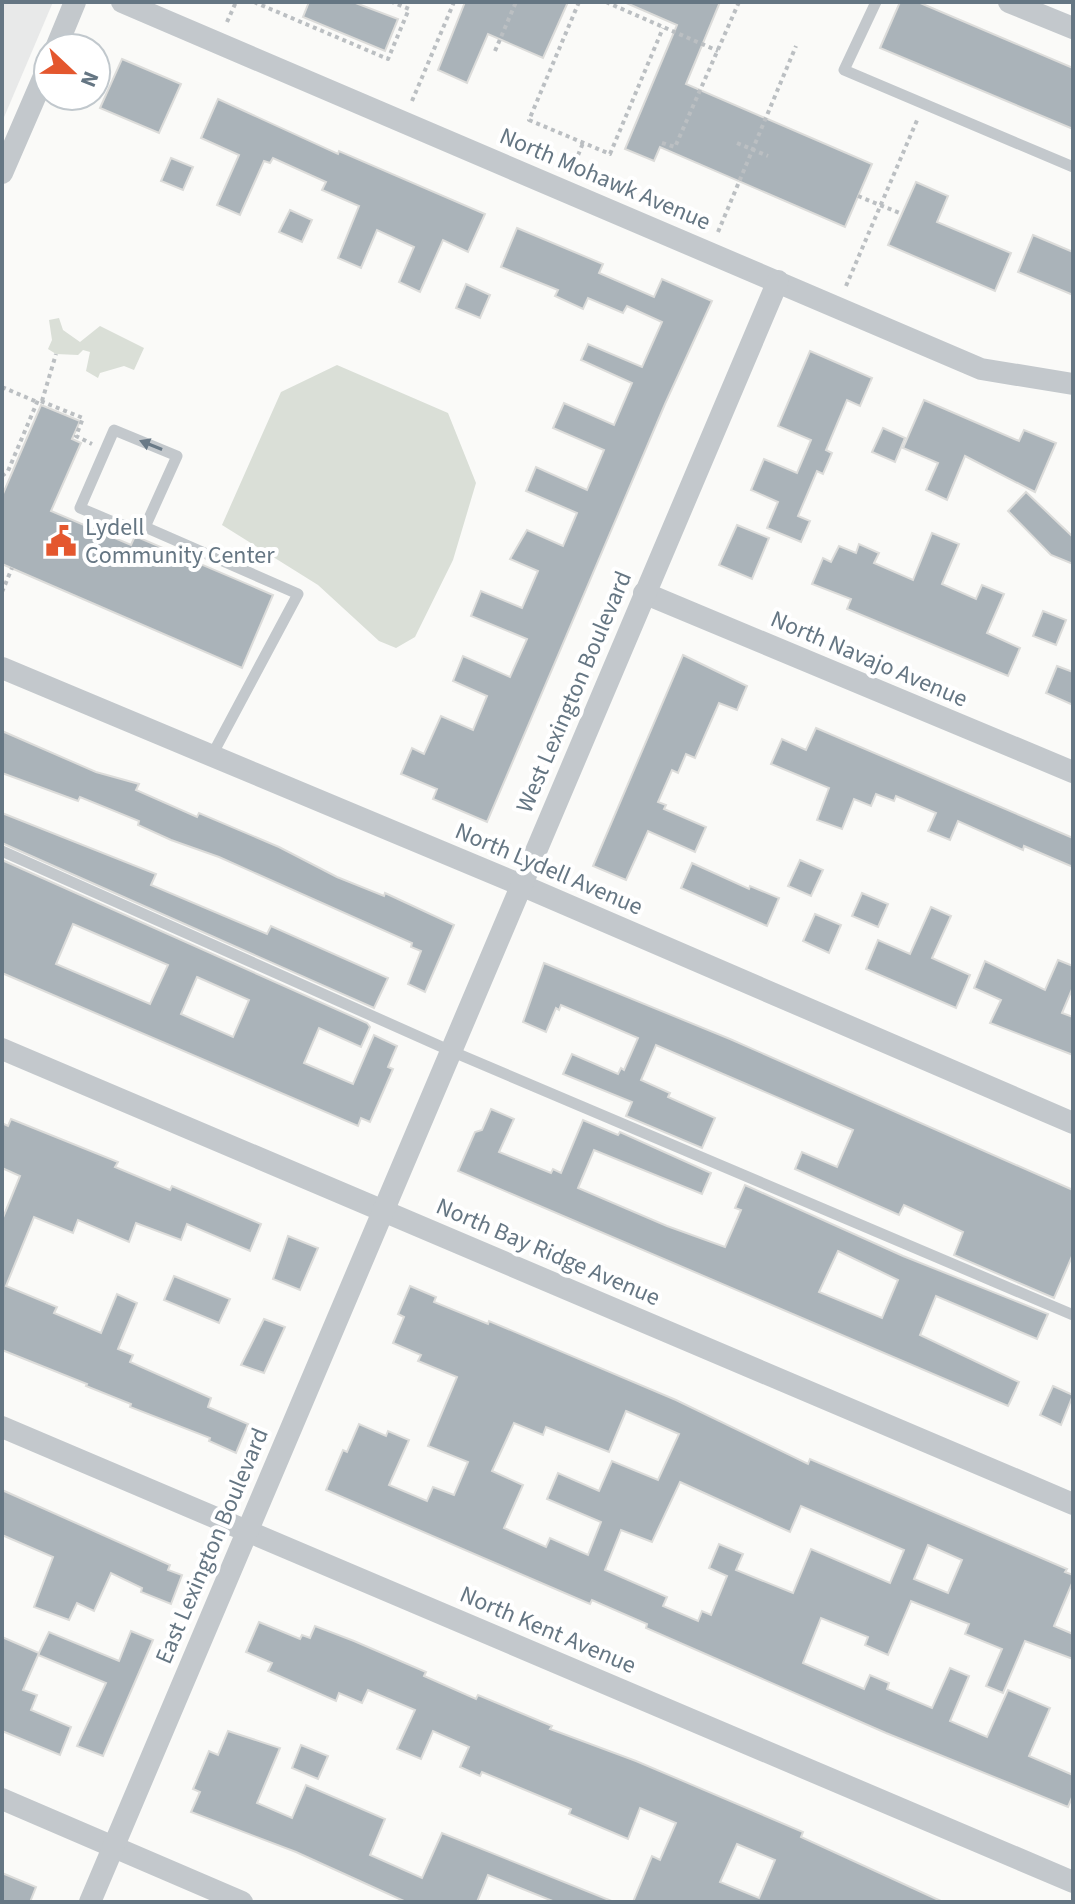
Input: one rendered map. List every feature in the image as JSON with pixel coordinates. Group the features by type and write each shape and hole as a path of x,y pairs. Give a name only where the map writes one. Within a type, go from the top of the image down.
{"street":[{"path":"63,32 75,2"},
{"name":"North Mohawk Avenue","path":"122,2 981,369 1073,384"},
{"path":"1009,2 1071,24"},
{"path":"2,173 32,104"},
{"name":"West Lexington Boulevard","path":"382,1211 778,281"},
{"name":"North Navajo Avenue","path":"644,593 1073,772"},
{"name":"North Lydell Avenue","path":"2,668 210,758 521,885 1073,1123"},
{"name":"North Bay Ridge Avenue","path":"2,1049 1073,1504"},
{"name":"East Lexington Boulevard","path":"90,1902 382,1211"},
{"name":"North Kent Avenue","path":"2,1427 1073,1882"},
{"path":"2,1799 242,1902"}],"lane":[{"path":"876,2 844,70 1073,167"},
{"path":"145,527 177,456 114,430 80,508 118,524 145,527 298,594 210,758"},
{"path":"2,851 451,1051 1073,1315"}],"path":[{"path":"254,2 388,59 409,9 392,2"},
{"path":"269,8 272,2"},
{"path":"403,122 454,2"},
{"path":"495,51 516,2"},
{"path":"579,2 529,120 610,154 663,28"},
{"path":"606,2 718,51"},
{"path":"662,143 675,147 739,2"},
{"path":"710,252 796,46"},
{"path":"837,307 924,103"},
{"path":"564,190 583,143"},
{"path":"737,143 768,156"},
{"path":"858,196 902,214"},
{"path":"2,476 8,471 39,402 56,354"},
{"path":"2,387 83,418 76,436 105,449"},
{"path":"2,592 12,568"}],"shaded area":[{"path":"2,2 53,2 40,32 32,32 32,51 2,122"},
{"path":"59,318 63,330 80,342 100,326 144,348 134,370 124,366 100,373 98,378 86,371 90,352 83,350 78,355 56,354 48,349 52,340 49,320"},
{"path":"337,365 448,413 476,483 453,560 415,637 396,648 379,641 318,585 222,525 281,392"}],"building":[{"path":"309,2 353,2 398,19 385,51 303,17"},
{"path":"465,2 568,2 543,58 488,34 467,83 438,70"},
{"path":"624,2 720,2 686,84 872,164 845,227 660,147 654,161 625,149 677,25"},
{"path":"900,2 918,2 1073,68 1073,129 880,48"},
{"path":"122,59 181,84 159,133 109,112 112,112 112,81"},
{"path":"218,99 338,154 339,151 485,214 468,252 443,240 420,292 399,282 414,247 377,230 361,268 338,258 359,206 322,190 326,182 273,158 270,163 264,161 240,215 217,205 239,155 201,138"},
{"path":"171,158 193,167 183,190 161,181"},
{"path":"916,182 948,196 937,222 1011,253 995,291 888,245"},
{"path":"290,210 312,220 302,242 279,232"},
{"path":"517,228 603,264 599,273 654,297 662,279 712,301 487,822 433,799 437,789 401,774 412,748 424,754 441,716 473,730 487,696 453,681 463,656 510,677 527,639 471,616 481,591 522,608 538,571 510,559 527,530 563,546 577,513 526,491 536,467 587,490 604,450 553,428 564,403 614,425 632,383 581,360 588,344 642,367 662,322 627,306 623,313 588,298 583,309 555,296 558,290 501,267"},
{"path":"1033,235 1073,252 1073,295 1018,272"},
{"path":"466,284 490,295 480,318 456,308"},
{"path":"810,351 872,378 860,406 847,400 826,450 832,453 823,474 817,471 798,516 810,521 801,542 767,528 778,502 751,490 764,459 797,473 811,440 778,426"},
{"path":"924,400 1019,441 1024,430 1056,443 1035,492 965,456 947,500 926,490 938,463 903,448"},
{"name":"Lydell Community Center","path":"41,405 80,421 72,439 81,443 51,511 131,545 135,536 273,595 242,668 2,564 2,496"},
{"path":"883,428 905,438 895,462 872,452"},
{"path":"1026,492 1073,537 1073,564 1051,555 1008,511"},
{"path":"737,525 769,538 752,579 719,565"},
{"path":"932,533 959,544 942,584 976,599 982,585 1004,594 987,633 1020,648 1008,676 847,609 851,599 812,584 823,558 831,562 839,546 856,553 859,544 879,553 874,563 913,580"},
{"path":"1043,611 1066,620 1056,645 1033,636"},
{"path":"683,655 747,686 737,710 719,703 695,758 686,754 678,773 672,770 658,802 666,805 664,809 706,827 695,852 648,831 626,880 593,866"},
{"path":"1057,666 1073,672 1073,705 1046,693"},
{"path":"816,728 1073,838 1073,867 1024,846 1023,850 958,821 950,840 928,831 936,813 896,796 894,801 876,794 871,806 854,799 842,829 817,820 829,788 771,764 782,739 806,750"},
{"path":"2,731 96,772 139,784 136,790 197,817 199,813 279,847 337,877 384,896 385,893 454,925 425,992 408,984 421,951 411,947 412,943 219,857 171,840 138,825 139,821 80,797 78,801 2,773"},
{"path":"2,813 156,874 151,885 267,934 271,926 388,978 374,1008 2,843"},
{"path":"2,860 367,1023 370,1027 361,1047 319,1028 304,1063 353,1084 374,1035 397,1046 388,1067 393,1069 370,1122 361,1118 358,1126 2,973","holes":["73,924 168,965 150,1004 56,964","197,977 249,1000 233,1037 181,1014"]},
{"path":"800,860 823,870 811,896 788,886"},
{"path":"692,863 749,889 750,886 779,898 767,926 681,888"},
{"path":"862,893 888,904 878,927 852,916"},
{"path":"931,907 951,916 932,958 970,975 956,1008 866,969 878,940 910,954"},
{"path":"815,914 841,925 829,953 803,941"},
{"path":"1058,960 1073,966 1073,987 1062,1013 1073,1017 1073,1055 990,1023 1001,1000 974,988 985,961 1045,990"},
{"path":"544,963 730,1039 1073,1190 1073,1254 1054,1298 954,1255 963,1232 904,1205 899,1215 795,1169 802,1152 837,1167 853,1130 656,1045 641,1080 670,1093 668,1097 715,1118 702,1148 626,1116 632,1102 563,1074 572,1054 618,1074 621,1068 624,1070 638,1038 561,1005 559,1010 556,1008 546,1032 523,1022"},
{"path":"491,1109 514,1119 499,1152 551,1173 553,1169 561,1173 583,1120 618,1135 620,1132 711,1173 702,1194 594,1150 578,1188 725,1247 741,1210 735,1208 745,1185 903,1256 1048,1314 1037,1339 936,1296 920,1335 1019,1382 1008,1406 458,1171 475,1132 482,1130","holes":["838,1251 898,1280 882,1318 819,1292"]},
{"path":"11,1119 118,1162 115,1167 170,1190 172,1186 261,1224 250,1251 187,1224 181,1240 136,1223 129,1242 78,1220 73,1233 34,1217 6,1286 57,1307 54,1313 101,1333 117,1294 137,1303 118,1349 133,1355 130,1362 211,1398 208,1407 248,1424 236,1453 209,1441 210,1438 130,1407 131,1404 87,1384 2,1350 2,1220 20,1176 2,1168 2,1123 8,1126"},
{"path":"288,1236 318,1248 300,1290 273,1279"},
{"path":"174,1276 230,1299 219,1323 164,1300"},
{"path":"410,1286 436,1297 434,1302 488,1324 489,1321 676,1400 808,1464 810,1459 1067,1569 1065,1572 1073,1575 1073,1581 1054,1626 1073,1634 1073,1659 1025,1641 1003,1693 986,1686 1002,1649 965,1634 969,1624 911,1601 888,1655 865,1645 868,1637 821,1618 803,1663 864,1689 870,1675 889,1683 887,1689 932,1708 950,1668 969,1676 950,1721 987,1737 1008,1690 1050,1708 1029,1756 1073,1775 1073,1795 1068,1807 886,1733 646,1628 647,1624 592,1600 590,1604 326,1490 343,1450 347,1452 359,1424 386,1436 388,1431 409,1440 389,1485 427,1501 433,1487 454,1495 468,1462 428,1446 457,1377 418,1361 421,1355 393,1343 404,1317 398,1314","holes":["626,1411 679,1434 658,1480 612,1461 599,1491 558,1473 547,1499 601,1522 588,1555 550,1538 546,1547 504,1528 523,1485 492,1471 514,1423 543,1435 546,1427 609,1452","680,1482 790,1532 801,1506 904,1550 890,1583 811,1549 793,1593 736,1570 743,1554 719,1544 709,1568 727,1576 711,1615 702,1611 698,1621 663,1606 667,1597 605,1570 621,1530 652,1542","928,1545 962,1560 948,1593 914,1579"]},
{"path":"264,1319 285,1327 264,1373 241,1365"},
{"path":"1053,1386 1073,1395 1061,1425 1040,1415"},
{"path":"2,1490 170,1565 168,1570 182,1575 171,1604 141,1592 142,1588 111,1573 94,1611 77,1603 69,1620 34,1607 53,1557 2,1535"},
{"path":"259,1622 300,1639 302,1635 310,1638 315,1626 426,1672 424,1676 476,1699 478,1695 552,1726 550,1729 636,1761 803,1832 801,1837 943,1902 633,1902 652,1856 660,1860 676,1823 640,1808 628,1839 569,1814 571,1809 482,1772 480,1776 460,1767 469,1747 433,1731 421,1759 397,1749 415,1710 368,1690 362,1703 339,1693 336,1701 268,1671 272,1663 246,1652","holes":["737,1844 775,1860 759,1898 720,1882"]},
{"path":"131,1631 153,1640 103,1756 77,1746 106,1683 38,1655 49,1632 119,1661"},
{"path":"2,1637 39,1653 23,1690 37,1695 31,1710 71,1727 60,1755 2,1731"},
{"path":"228,1731 280,1748 257,1803 292,1818 306,1785 385,1819 370,1855 422,1878 442,1833 614,1902 555,1902 488,1875 477,1902 406,1902 296,1852 191,1812 200,1792 193,1789 209,1751 218,1755"},
{"path":"301,1745 328,1756 318,1779 292,1768"},
{"path":"2,1873 36,1887 30,1902 2,1902"}],"place":[{"name":"Lydell Community Center","path":"61,541"}]}
